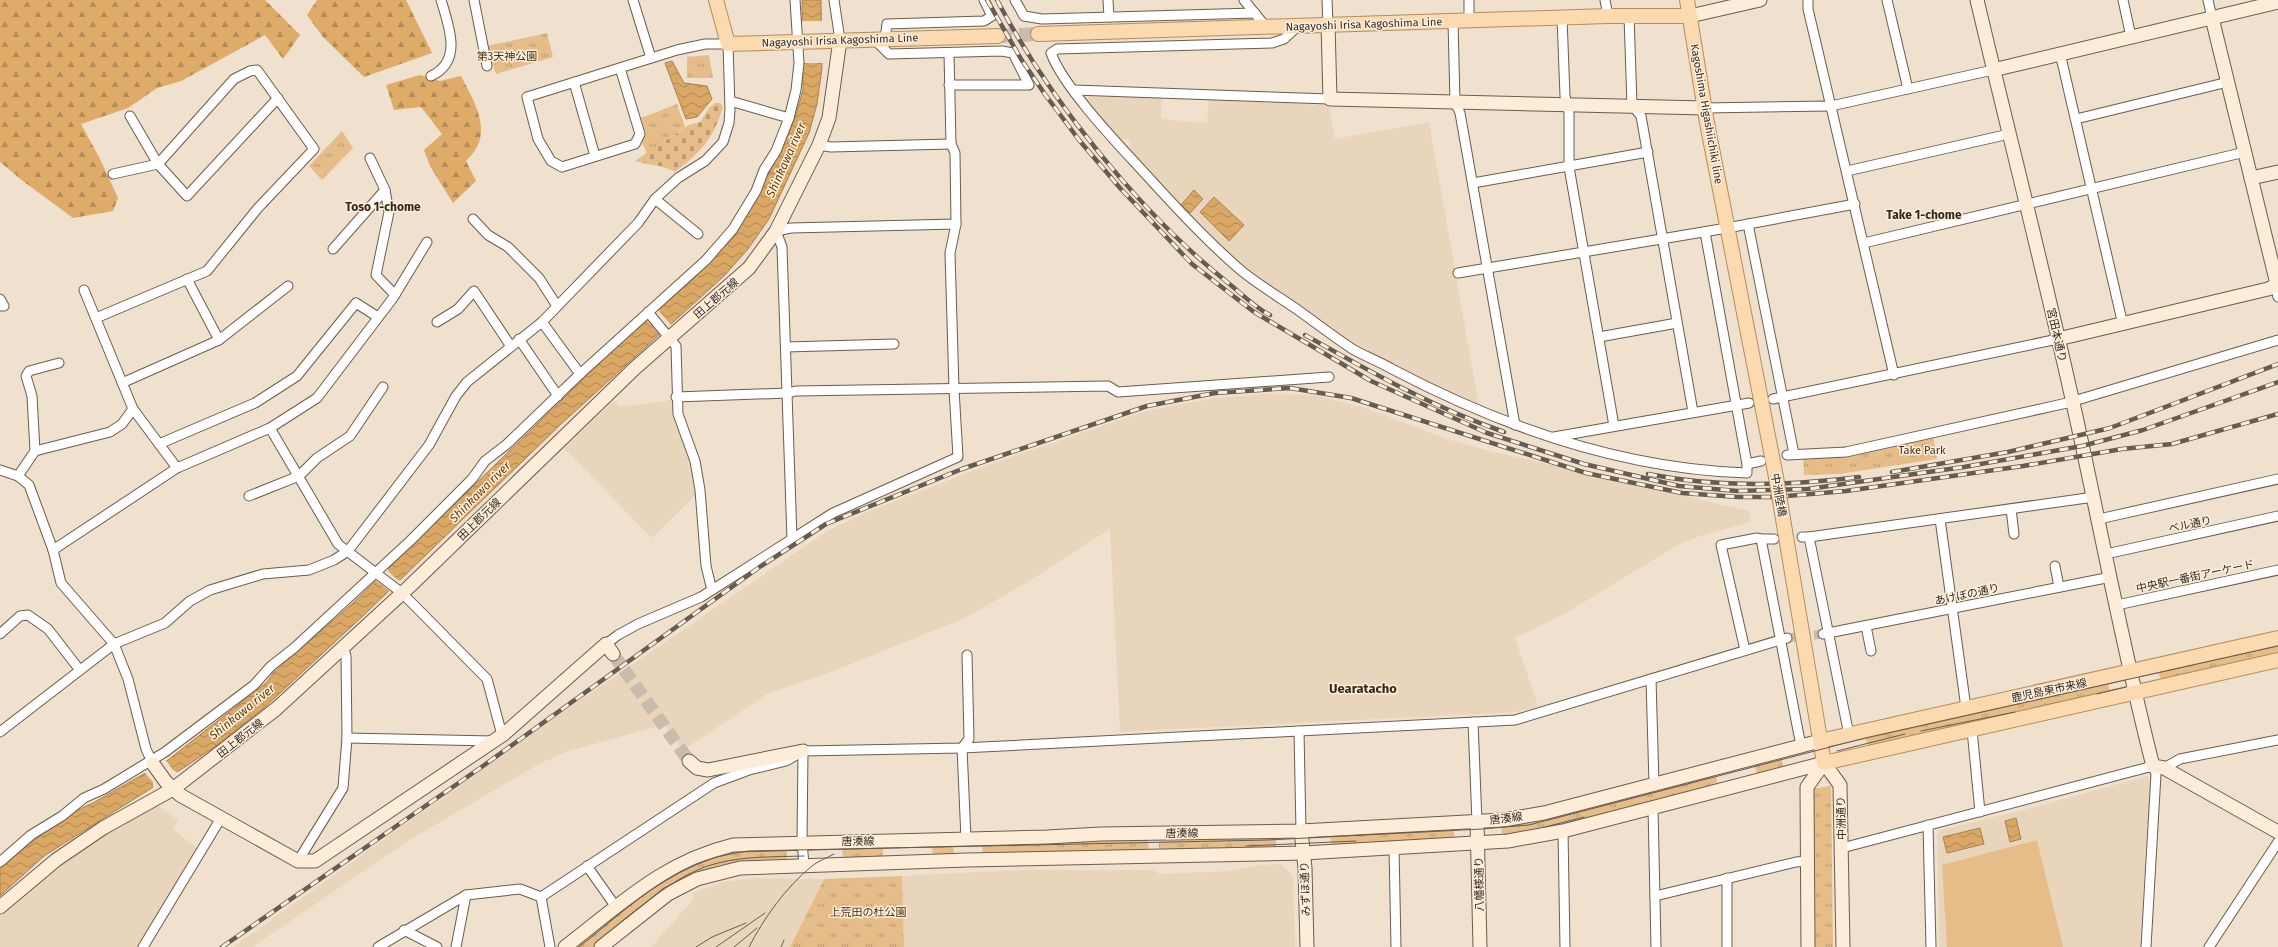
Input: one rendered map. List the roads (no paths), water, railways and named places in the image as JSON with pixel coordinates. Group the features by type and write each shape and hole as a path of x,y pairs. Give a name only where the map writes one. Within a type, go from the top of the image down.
{"main road":[{"path":"716,0 728,44"},
{"name":"Kagoshima Higashiichiki line","path":"1687,0 1727,228"},
{"name":"Nagayoshi Irisa Kagoshima Line","path":"1038,34 1328,24 1470,22 1608,16 1690,16"},
{"name":"Nagayoshi Irisa Kagoshima Line","path":"728,44 998,36"},
{"name":"中洲陸橋","path":"1727,228 1776,477 1824,763"},
{"name":"鹿児島東市来線","path":"1820,741 2278,638"},
{"name":"鹿児島東市来線","path":"1824,763 2278,660"}],"street":[{"path":"431,76 440,71 448,63 451,51 448,21 442,0"},
{"path":"474,0 486,66"},
{"path":"633,0 652,58"},
{"path":"0,862 31,836 62,816 84,798 104,789 152,762 209,721 254,685 271,666 294,648 376,572 472,479 485,461 507,444 580,374 648,312 689,278 733,229 756,191 764,170 776,151 796,90 799,63 795,0"},
{"path":"834,0 840,40"},
{"path":"949,84 1029,85 1014,53 1002,51 889,54 880,39 887,24 984,20 992,16 984,0"},
{"path":"1015,0 1024,16 1042,19 1255,13"},
{"path":"1108,0 1109,17"},
{"path":"1244,0 1266,27"},
{"path":"1326,0 1330,99"},
{"path":"1468,0 1470,22"},
{"path":"1605,0 1608,16"},
{"path":"1690,16 1760,0"},
{"path":"1808,0 1808,9 1894,375"},
{"path":"1887,0 1908,89"},
{"name":"宮田本通り","path":"1977,0 2073,402 2117,605 2129,672 2134,693 2158,767"},
{"path":"2123,0 2132,37"},
{"path":"1773,399 1894,375 2123,325 2268,289 2277,291 2276,280 2208,0"},
{"path":"1074,90 1330,99 1568,105 1632,105 1705,108 1831,106 1993,70 2278,2"},
{"path":"1629,16 1632,105 1641,116 1693,412"},
{"path":"1562,18 1569,112 1569,167 1614,426"},
{"path":"1453,22 1455,102 1460,114 1489,268 1515,425"},
{"path":"1298,26 1284,39 1272,43 1058,49 1051,53 1054,62 1074,90 1140,169 1238,268 1355,350 1430,389 1515,425 1554,437 1569,444 1624,458 1675,468 1747,473 1747,464 1705,232"},
{"name":"田上郡元線","path":"0,907 56,860 103,828 170,786 276,710 344,649 400,592 670,337 724,292 749,268 776,231 819,145 829,118 840,40"},
{"path":"0,732 79,669 114,644 165,623 190,601 210,590 263,574 309,570 334,560 348,551 429,445 456,396 467,382 510,345 542,322 638,223 655,199 678,178 705,160 723,142 729,122 730,101 728,44 705,44 677,50 527,97 538,139 551,162 562,167 635,144 640,134 620,68"},
{"path":"0,470 18,476 29,485 53,550 61,583 114,644 128,679 146,749 152,762 170,786 221,818 298,862 306,863 315,861 498,738 609,649 618,634 701,597 833,513 958,457 954,389 950,253 956,224 955,153 952,144 949,53"},
{"path":"2060,53 2123,325"},
{"path":"96,318 207,271 258,208 314,149 257,70 250,71 234,79 158,164 113,174"},
{"path":"574,82 595,156"},
{"path":"2076,119 2228,82"},
{"path":"130,116 158,164 187,196 278,98"},
{"path":"730,101 788,118"},
{"path":"1847,171 2009,134"},
{"path":"819,145 831,147 952,144"},
{"path":"1473,183 1648,152"},
{"path":"1864,243 2245,152"},
{"path":"370,158 385,190 389,212 376,275 395,295"},
{"path":"2251,178 2278,172"},
{"path":"333,250 385,190"},
{"path":"655,199 698,234"},
{"path":"1458,273 1705,232 1855,204"},
{"path":"473,219 488,235 508,248 539,278 557,306"},
{"path":"792,539 782,247 776,231 791,228 956,224"},
{"path":"1748,224 1783,397 1790,455 1846,452 2073,402 2278,340"},
{"path":"53,550 177,468 270,428 317,398 395,295 427,242"},
{"path":"187,279 219,340"},
{"path":"122,383 219,340 288,286"},
{"path":"84,290 133,409 177,468"},
{"path":"437,322 458,309 474,291 510,345"},
{"path":"0,299 4,306 0,306"},
{"path":"159,444 255,403 297,376 356,304 378,317"},
{"path":"648,312 676,346 676,397 678,414 695,462 700,490 705,559 712,590"},
{"path":"542,322 580,374"},
{"path":"1598,337 1677,323"},
{"path":"519,339 558,396"},
{"path":"786,347 894,344"},
{"path":"36,451 32,396 26,376 29,371 59,363"},
{"path":"676,397 788,393 796,391 1108,386 1118,392 1329,376"},
{"path":"249,496 299,476 317,458 350,436 383,386"},
{"path":"1554,437 1749,403"},
{"path":"18,476 36,451 110,432 122,424 133,409"},
{"path":"270,428 338,544 400,592 487,679 498,738"},
{"path":"1747,464 1761,461"},
{"path":"2099,519 2278,479"},
{"path":"1849,735 1825,634 1806,537 2094,497"},
{"path":"2011,509 2014,534"},
{"name":"ベル通り","path":"2106,554 2278,516"},
{"path":"1940,519 1966,708"},
{"path":"1745,650 1721,545 1757,538 1774,539"},
{"path":"1761,539 1784,638 1802,746"},
{"path":"2055,566 2059,587"},
{"name":"中央駅一番街アーケード","path":"2117,605 2278,570"},
{"name":"あけぼの通り","path":"1825,634 2111,577"},
{"path":"0,634 20,616 28,615 48,629 79,669"},
{"path":"1866,626 1871,651"},
{"path":"689,761 697,768 708,770 803,751 962,748 1514,720 1784,638"},
{"path":"298,862 343,788 347,738 346,656 344,649"},
{"path":"966,839 962,748 968,739 967,655"},
{"path":"1651,678 1654,784"},
{"path":"1473,722 1478,822"},
{"path":"1972,730 1980,812"},
{"path":"1299,731 1301,831"},
{"path":"347,738 498,738"},
{"path":"1842,848 2158,767 2180,760 2278,740"},
{"name":"唐湊線","path":"565,947 657,876 710,851 733,845 1101,834 1301,831 1503,820 1544,813 1820,741"},
{"path":"803,751 802,842 804,865"},
{"path":"541,897 714,783 750,770 786,761 803,751"},
{"path":"1808,947 1807,787 1824,763"},
{"name":"唐湊線","path":"601,947 668,894 697,879 740,868 991,859 1304,853 1508,841 1563,831 1824,763"},
{"name":"中洲通り","path":"1824,763 1840,785 1843,947"},
{"path":"2158,767 2278,832"},
{"path":"2146,947 2156,774 2158,767"},
{"path":"1653,807 1656,947"},
{"path":"143,947 221,818"},
{"name":"八幡様通り","path":"1478,822 1480,947"},
{"path":"1928,825 1931,947"},
{"name":"みずほ通り","path":"1301,831 1304,853 1307,947"},
{"path":"1563,831 1565,947"},
{"path":"2209,947 2278,842"},
{"path":"1394,847 1396,947"},
{"path":"1655,896 1796,862 1808,861"},
{"path":"587,866 616,907"},
{"path":"1727,878 1727,947"},
{"path":"378,947 404,930 466,895 520,889 541,897"},
{"path":"455,946 466,895"},
{"path":"541,897 550,947"},
{"path":"404,930 437,947"}],"water":[{"name":"Shinkawa river","path":"802,0 821,0 822,68 817,104 809,133 769,219 748,249 724,276 560,425 365,614 265,707 220,743 188,765 44,856 0,896 0,869 32,842 69,815 168,760 267,682 274,672 353,603 607,356 693,279 734,237 781,151 795,118 803,90"},
{"path":"672,61 684,83 707,86 712,99 697,117 686,119 665,63"},
{"path":"1194,190 1203,199 1190,213 1181,205"},
{"path":"1214,197 1244,225 1229,241 1200,212"},
{"path":"2016,818 2021,839 2010,842 2005,821"},
{"path":"1980,828 1984,844 1947,853 1943,837"}],"tunnel":[{"path":"998,36 1038,34"},
{"path":"1787,638 1823,634"},
{"path":"613,654 689,761"}],"tram line":[{"path":"579,947 649,891 664,881 696,864 709,859 741,852 1268,840 1482,829 1529,825 1865,738 2278,646"},
{"path":"2097,694 2126,687"},
{"path":"1921,731 2015,712"},
{"path":"1837,751 1905,734"},
{"path":"1545,827 1584,817"},
{"path":"1246,846 1356,841"},
{"path":"749,947 769,914 793,883 814,864 834,854"},
{"path":"622,921 667,887 704,867 739,859 804,856"},
{"path":"716,947 765,913"},
{"path":"696,947 712,937 746,923"},
{"path":"734,947 757,928"},
{"path":"781,947 784,940"}],"railway":[{"path":"987,0 1021,59 1079,140 1120,188 1192,264 1254,312 1371,381 1487,433 1584,464 1679,486 1737,491 1808,489 1964,467 2082,446 2143,430 2278,382"},
{"path":"997,0 1018,38 1042,76 1098,152 1129,188 1194,254 1253,304 1270,315"},
{"path":"1305,335 1402,388 1452,412 1504,432"},
{"path":"1892,472 2008,452 2110,428 2278,364"},
{"path":"222,947 483,766 761,566 826,524 962,469 1147,406 1215,393 1290,388 1351,398 1586,473 1682,493 1738,497 1776,497 1846,491 2023,466 2122,449 2172,444 2278,414"},
{"path":"1648,474 1701,482 1753,484 1779,484 1859,477"}],"district":[{"name":"Toso 1-chome","path":"383,207"},
{"name":"Take 1-chome","path":"1924,215"},
{"name":"Uearatacho","path":"1363,688"}],"park label":[{"name":"第3天神公園","path":"507,56"},
{"name":"Take Park","path":"1922,450"},
{"name":"上荒田の杜公園","path":"868,912"}]}
